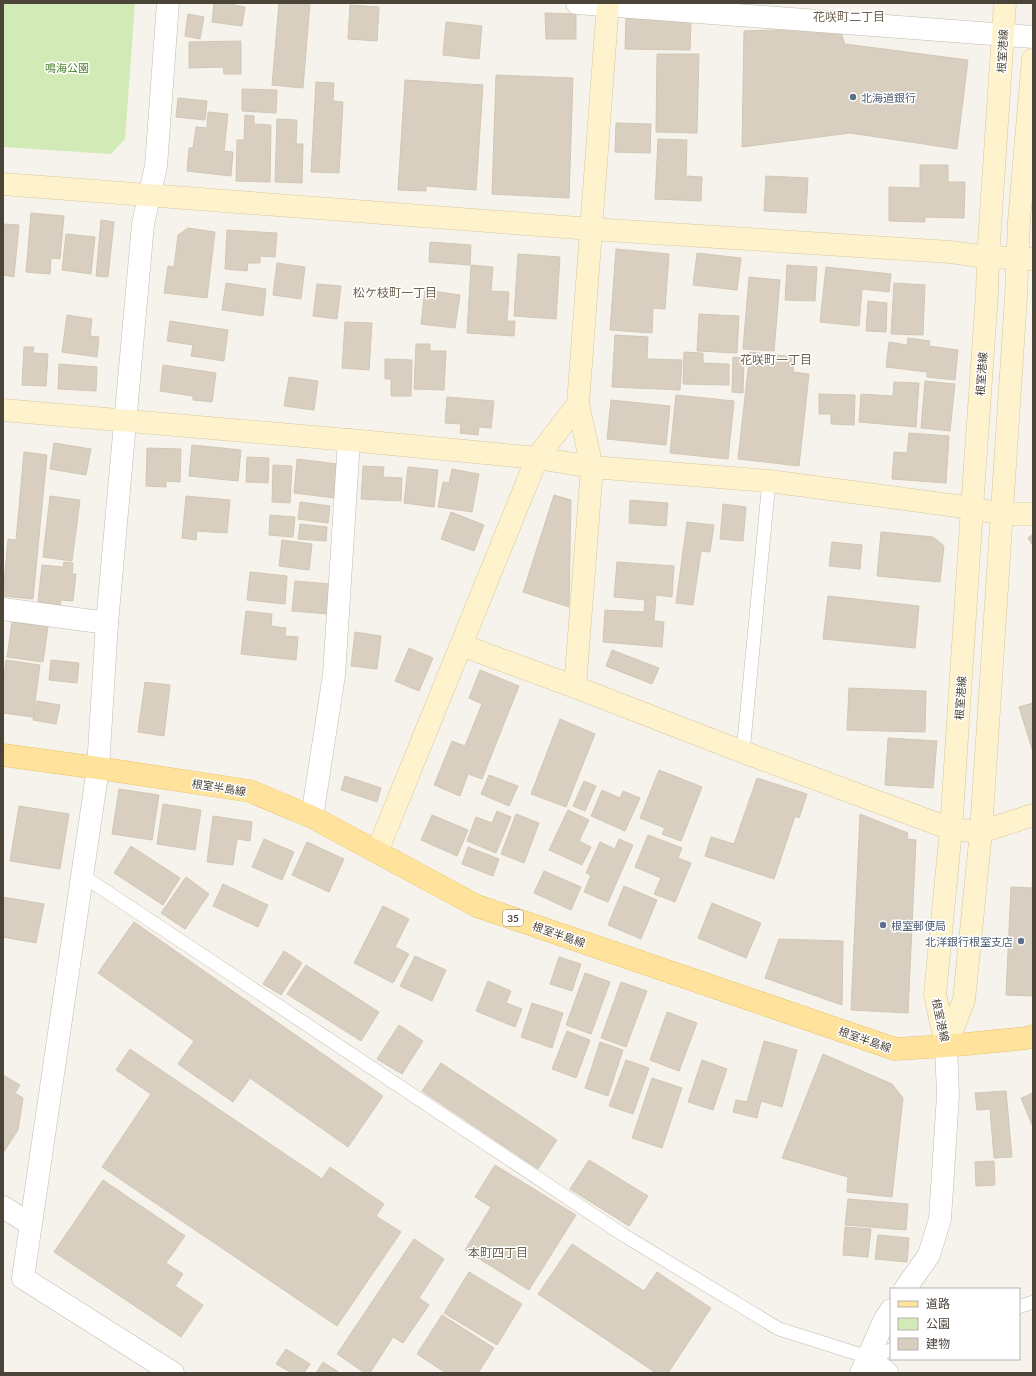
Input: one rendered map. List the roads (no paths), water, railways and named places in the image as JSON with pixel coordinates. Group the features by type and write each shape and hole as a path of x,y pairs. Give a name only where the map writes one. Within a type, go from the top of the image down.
{"main road":[{"name":"根室半島線","path":"3,755 250,791 312,817 477,906 895,1049 946,1046 1027,1038 1033,1036"}],"street":[{"path":"168,3 156,166 143,224 125,420 107,623 98,768 23,1278 173,1373"},
{"path":"577,3 608,4 1033,37"},
{"name":"根室港線","path":"946,1046 935,994 951,829 987,302 988,257 1005,3"},
{"path":"575,687 592,468 578,404 608,4"},
{"name":"根室港線","path":"946,1046 964,1000 981,832 1016,296 1025,259 1019,221 1033,59"},
{"path":"3,184 591,229 942,252 1025,259"},
{"path":"377,852 537,458 578,404"},
{"path":"3,410 537,458 592,468 769,480 972,508 1002,514 1033,514"},
{"path":"312,817 334,675 349,440"},
{"path":"3,609 107,623"},
{"path":"462,645 951,829 981,832 1033,815"},
{"path":"906,1288 929,1255 940,1219 948,1095 946,1046"},
{"path":"3,1207 30,1224"},
{"path":"887,1373 864,1365 885,1319 890,1312"}],"lane":[{"path":"743,752 769,480"},
{"path":"83,876 625,1236 779,1329 864,1365 890,1351"},
{"path":"1020,1307 1033,1302"}],"place":[{"name":"北海道銀行","path":"853,97"},
{"name":"根室郵便局","path":"883,925"},
{"name":"北洋銀行根室支店","path":"1021,941"}],"district":[{"name":"花咲町二丁目","path":"849,16"},
{"name":"松ケ枝町一丁目","path":"395,292"},
{"name":"花咲町一丁目","path":"776,359"},
{"name":"本町四丁目","path":"498,1252"}],"park label":[{"name":"鳴海公園","path":"67,67"}]}
